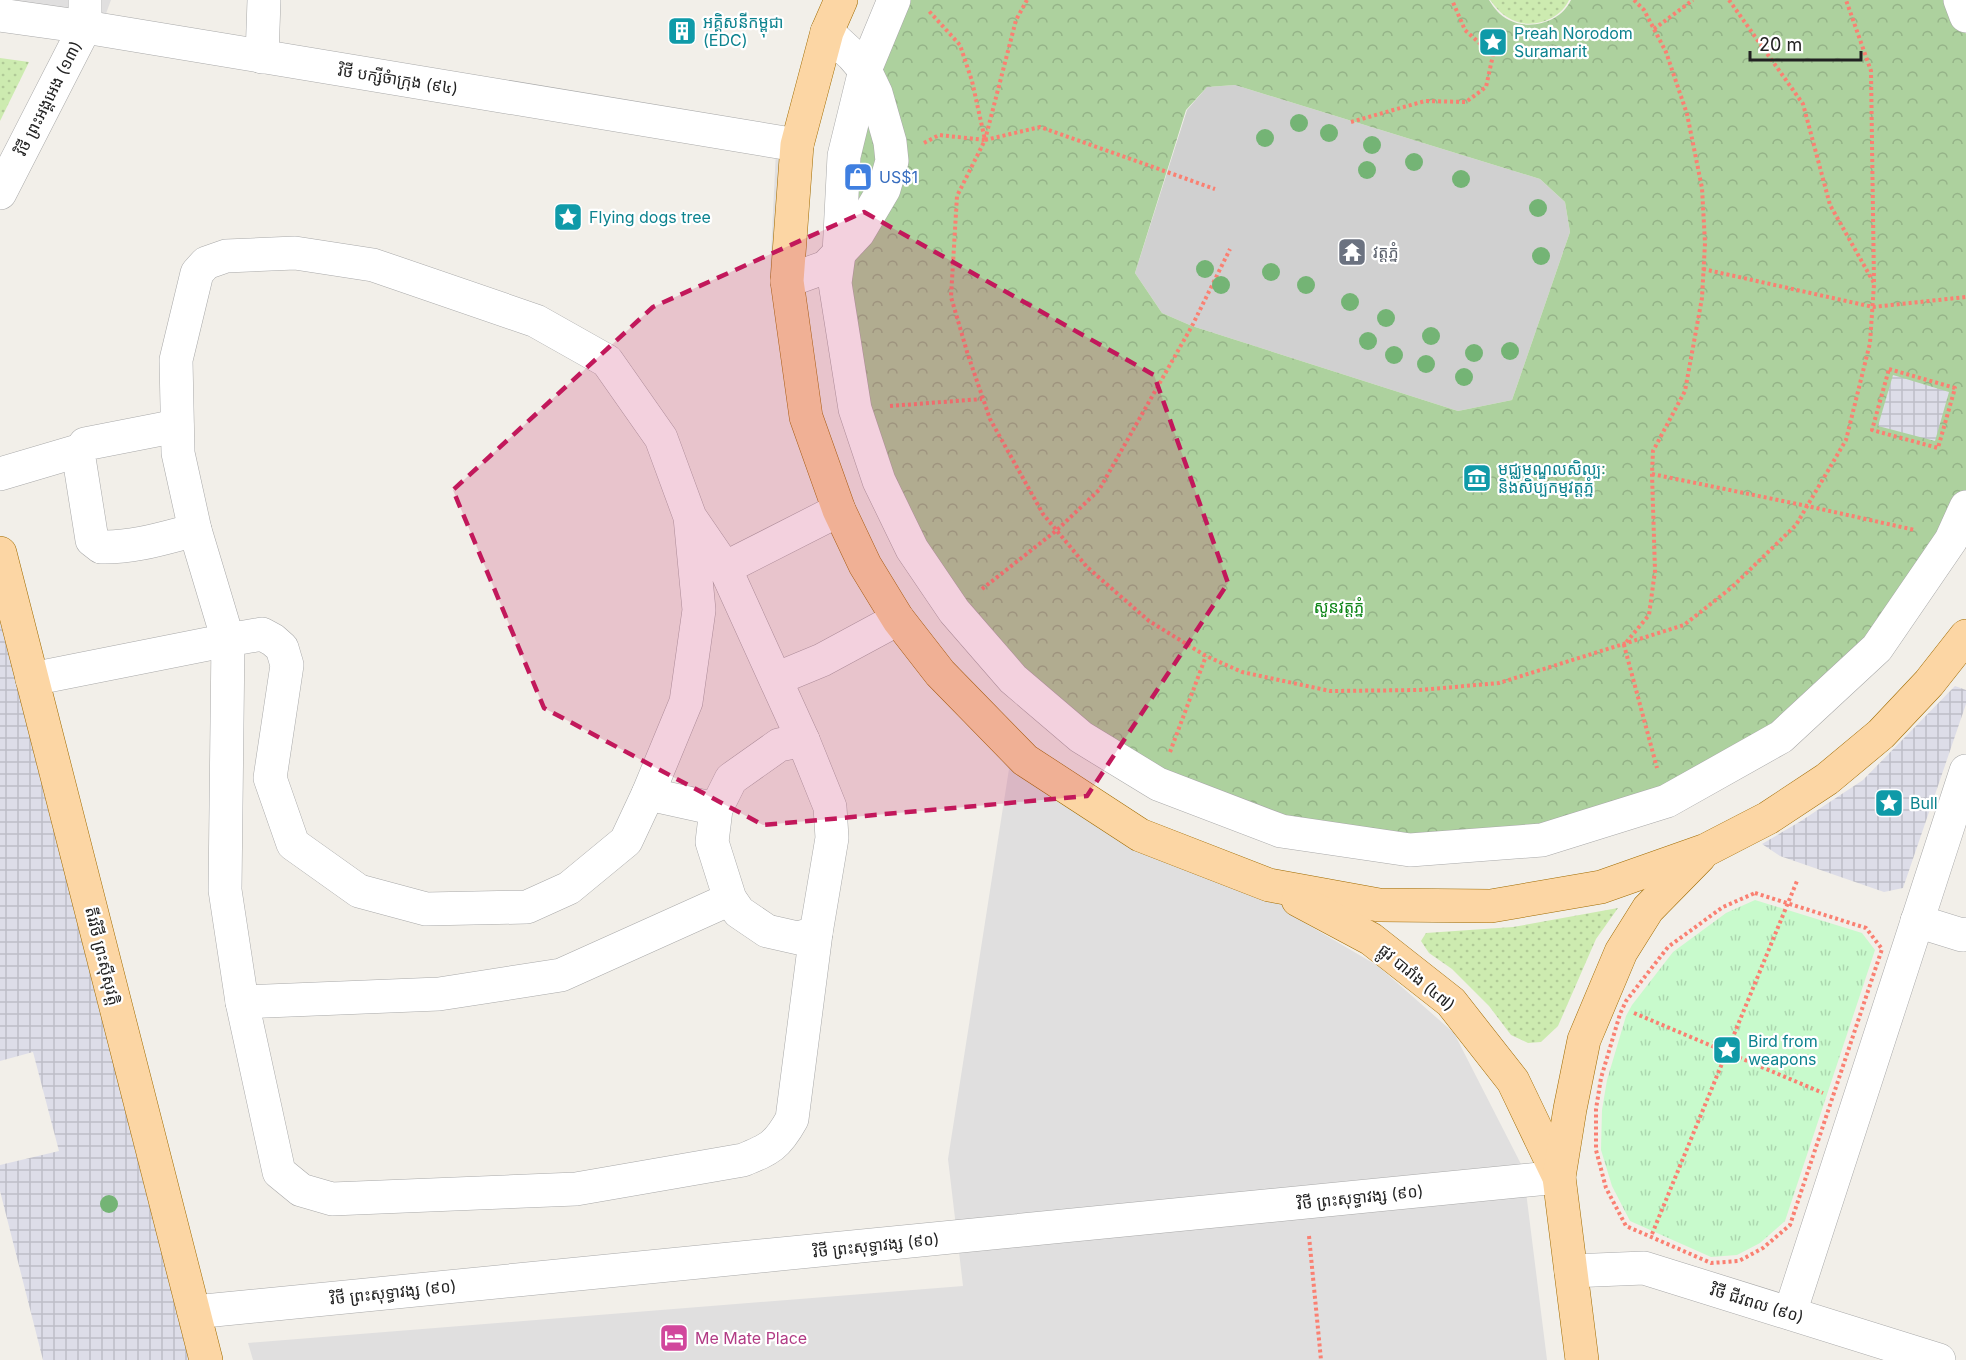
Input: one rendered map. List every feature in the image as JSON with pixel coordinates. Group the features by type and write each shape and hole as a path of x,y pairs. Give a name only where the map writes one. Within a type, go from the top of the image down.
{"main road":[{"path":"841,0 827,32 797,145 787,281 806,417 839,510 865,565 898,619 940,673 1024,760 1140,835 1269,885 1378,905 1491,906 1601,887 1706,850 1768,818 1827,779 1881,734 1929,683 1966,636"},
{"name":"តីរវិថី ព្រះស៊ីសុវត្តិ","path":"0,553 206,1360"},
{"name":"ផ្លូវ បារាំង (៤៧)","path":"1582,1360 1559,1177 1584,1040 1621,952 1648,909 1706,850"},
{"name":"ផ្លូវ បារាំង (៤៧)","path":"1269,885 1371,939 1451,1002 1513,1082 1559,1177"}],"street":[{"path":"262,57 264,0"},
{"path":"1959,0 1966,16"},
{"path":"909,3 865,70 844,156 836,283 855,409 879,481 912,549 954,611 1013,679 1081,737 1158,784 1281,831 1410,850 1542,840 1667,801 1780,736 1877,648 1951,540 1966,507"},
{"name":"វិថី បក្សីចំាក្រុង (៩៤)","path":"0,15 85,13 262,57 797,145"},
{"name":"វិថី ព្រះអង្គអេង (១៣)","path":"0,193 85,13"},
{"path":"787,281 826,267 858,233 884,189 892,161 890,142 876,93 865,70 827,32"},
{"path":"295,253 374,265 536,321 607,361 661,438 690,517 725,568 803,740 830,807 832,838 816,933 792,1119 782,1137 768,1149 743,1160 576,1189 332,1199 301,1190 279,1172 242,1002 225,890 228,640 195,530 178,453 176,360 197,273 206,263 226,256 295,253"},
{"path":"177,426 86,444 81,450 79,458 92,540 100,548 115,548 195,530"},
{"path":"0,474 81,450"},
{"path":"725,568 839,510"},
{"path":"32,679 262,634 282,648 287,665 270,778 293,844 359,891 426,909 527,907 568,888 626,841 648,794 686,702 699,610 690,517"},
{"path":"776,679 822,660 898,619"},
{"path":"803,740 779,745 732,779 716,809 712,842 730,899 739,912 767,931 798,938 816,933"},
{"path":"1790,1313 1966,771"},
{"path":"648,794 716,809"},
{"path":"242,1002 439,994 561,975 730,899"},
{"path":"1917,921 1962,935 1966,934"},
{"name":"វិថី ព្រះសុទ្ធាវង្ស (៩០)","path":"194,1312 1559,1177"},
{"name":"វិថី ជីវពល (៩០)","path":"1571,1271 1644,1268 1939,1360"}],"path":[{"path":"1027,0 1017,20 985,140 957,196 951,297 990,419 1038,505 1057,530 1088,567 1149,621 1206,656 1242,672 1330,692 1420,690 1499,683 1684,625 1731,588 1796,525 1846,440 1870,343 1874,284 1871,71 1846,0"},
{"path":"1351,122 1425,101 1466,102 1486,87 1493,55 1465,30 1452,0"},
{"path":"1624,645 1649,615 1655,571 1653,451 1685,391 1702,298 1705,243 1702,188 1687,114 1666,52 1644,10 1634,0"},
{"path":"1654,29 1693,0"},
{"path":"1730,0 1803,104 1830,205 1874,284"},
{"path":"909,3 960,45 972,81 985,140"},
{"path":"892,161 939,135 985,140 1040,127 1215,189"},
{"path":"977,593 1057,530 1099,490 1192,326 1230,249"},
{"path":"1703,269 1873,307 1966,297"},
{"path":"1889,369 1955,388 1938,448 1872,430 1889,369"},
{"path":"884,406 982,399"},
{"path":"1652,474 1922,532"},
{"path":"1624,645 1667,801"},
{"path":"1169,756 1206,656"},
{"path":"1650,1237 1797,881"},
{"path":"1755,893 1788,903 1866,928 1882,949 1790,1225 1763,1248 1739,1261 1711,1263 1626,1226 1606,1188 1596,1150 1596,1110 1601,1078 1626,1001 1668,947 1723,907 1755,893"},
{"path":"1634,1012 1832,1097"},
{"path":"1306,1202 1322,1360"}],"highlighted area":[{"path":"864,212 1154,375 1228,583 1087,796 763,825 544,708 453,490 653,307"}],"shaded area":[{"path":"0,0 111,0 104,19 812,135 799,283 820,426 870,557 933,651 1035,752 1149,825 1267,868 1293,916 1378,966 1454,1033 1523,1168 1547,1360 253,1360 248,1343 963,1286 948,1159 1009,769 909,660 846,559 793,430 770,273 776,151"},
{"name":"វត្ដភ្នំ","path":"1235,85 1540,179 1565,202 1570,232 1512,400 1458,411 1192,326 1162,313 1135,273 1187,110 1207,87"},
{"path":"1893,375 1949,392 1935,441 1878,426"},
{"path":"0,553 206,1360 43,1360 0,1191 0,1165 59,1151 33,1052 0,1061"},
{"path":"1955,686 1966,690 1966,704 1903,888 1884,892 1780,856 1762,844 1863,780"}],"green space":[{"name":"សួនវត្ដភ្នំ","path":"901,0 1489,0 1506,18 1526,25 1553,19 1566,8 1571,0 1953,0 1966,34 1966,490 1945,537 1872,644 1776,731 1664,795 1540,833 1411,843 1282,824 1161,778 1085,731 959,607 885,478 842,283 850,157","holes":["1235,85 1540,179 1565,202 1570,232 1512,400 1458,411 1192,326 1162,313 1135,273 1186,110 1207,87"]},
{"path":"1490,0 1569,0 1558,14 1533,24 1507,17"},
{"path":"0,58 29,62 0,121"},
{"path":"1755,900 1862,933 1875,950 1785,1221 1760,1243 1737,1255 1711,1257 1630,1221 1612,1186 1601,1150 1602,1110 1607,1080 1626,1016 1632,1005 1673,952 1726,913"},
{"path":"1618,908 1596,939 1558,1026 1541,1042 1528,1043 1511,1035 1489,1006 1452,969 1429,953 1421,941 1426,933 1513,927"}],"place":[{"name":"អគ្គិសនីកម្ពុជា (EDC)","path":"682,31"},
{"name":"Preah Norodom Suramarit","path":"1493,42"},
{"name":"US$1","path":"858,177"},
{"name":"Flying dogs tree","path":"568,217"},
{"name":"វត្ដភ្នំ","path":"1352,252"},
{"name":"មជ្ឈមណ្ឌលសិល្បៈ និងសិប្បកម្មវត្តភ្នំ","path":"1477,478"},
{"name":"Bull","path":"1889,803"},
{"name":"Bird from weapons","path":"1727,1050"},
{"name":"Me Mate Place","path":"674,1338"}]}
